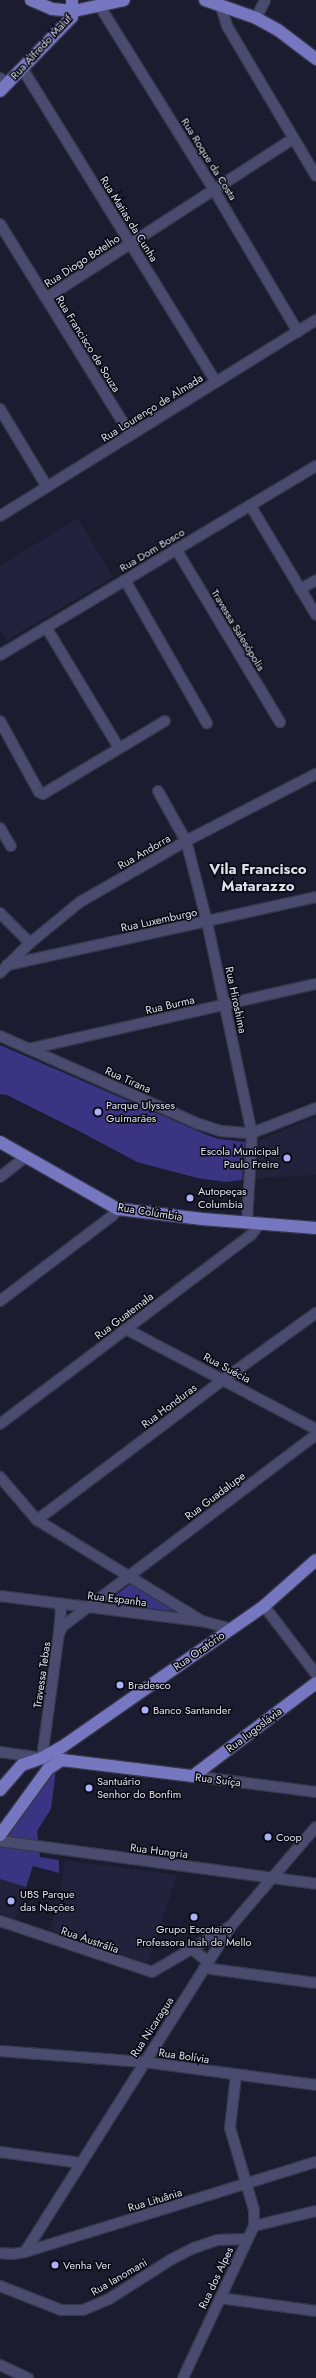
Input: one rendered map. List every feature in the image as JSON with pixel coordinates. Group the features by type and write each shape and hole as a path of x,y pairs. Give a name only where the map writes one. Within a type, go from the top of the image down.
{"main road":[{"path":"31,0 52,9 124,0"},
{"path":"205,0 220,4 256,18 278,30 316,59"},
{"name":"Rua Alfredo Maluf","path":"2,84 22,68 72,17 73,6"},
{"name":"Rua Colúmbia","path":"0,1142 118,1209 202,1219 316,1228"},
{"name":"Rua Oratório","path":"0,1790 22,1765 42,1758 62,1746 264,1606 316,1560"},
{"name":"Rua Iugoslávia","path":"193,1776 316,1683"},
{"path":"0,1835 48,1770 62,1760"},
{"name":"Rua Suíça","path":"62,1760 193,1776"}],"street":[{"path":"256,18 265,0"},
{"name":"Rua Roque da Costa","path":"101,3 298,332"},
{"path":"220,4 227,26 316,176"},
{"name":"Rua Matias da Cunha","path":"22,68 216,382"},
{"name":"Rua Diogo Botelho","path":"46,298 293,139"},
{"name":"Rua Francisco de Souza","path":"0,224 131,435"},
{"name":"Rua Lourenço de Almada","path":"0,516 316,320"},
{"path":"0,409 47,488"},
{"name":"Rua Dom Bosco","path":"0,655 316,466"},
{"path":"250,505 316,615"},
{"name":"Travessa Salesópolis","path":"176,549 280,722"},
{"path":"125,580 207,723"},
{"path":"300,589 316,580"},
{"path":"46,627 119,748"},
{"path":"0,721 39,792 44,794 165,721"},
{"name":"Rua Andorra","path":"4,969 30,943 80,902 186,841 316,774"},
{"name":"Rua Hiroshima","path":"158,791 186,841 207,922 252,1133 247,1222"},
{"path":"0,828 11,846"},
{"name":"Rua Luxemburgo","path":"4,969 316,897"},
{"path":"0,913 30,943"},
{"name":"Rua Burma","path":"29,1049 316,984"},
{"name":"Rua Tirana","path":"0,1036 209,1128 232,1133 252,1133 316,1108"},
{"path":"0,1177 26,1157"},
{"path":"0,1301 112,1216 118,1209"},
{"name":"Rua Guatemala","path":"0,1424 251,1235 260,1223"},
{"name":"Rua Honduras","path":"37,1520 223,1380 316,1313"},
{"name":"Rua Suécia","path":"126,1329 316,1429"},
{"name":"Rua Guadalupe","path":"87,1607 316,1434"},
{"path":"0,1477 37,1520 202,1621"},
{"name":"Rua Espanha","path":"0,1596 202,1621 231,1628"},
{"path":"58,1603 61,1610 59,1633"},
{"path":"170,1617 175,1614 177,1606"},
{"path":"264,1606 316,1674"},
{"name":"Travessa Tebas","path":"42,1758 59,1633 67,1622 87,1607"},
{"name":"Rua Suíça","path":"0,1752 62,1760"},
{"name":"Rua Suíça","path":"193,1776 316,1792"},
{"name":"Rua Nicaragua","path":"25,2252 231,1926 316,1827"},
{"name":"Rua Hungria","path":"0,1841 129,1860 316,1884"},
{"name":"Rua Austrália","path":"0,1922 147,1972 157,1971 231,1926"},
{"path":"192,1950 206,1965 316,1983"},
{"name":"Rua Bolívia","path":"0,2051 144,2062 316,2085"},
{"path":"236,2075 230,2128 254,2210 254,2226 316,2211"},
{"path":"0,2152 81,2163"},
{"name":"Rua Lituânia","path":"0,2253 13,2254 25,2252 246,2185 316,2162"},
{"name":"Rua dos Alpes","path":"184,2378 254,2226"},
{"name":"Rua Ianomani","path":"0,2286 54,2308 69,2312 83,2310 109,2299 172,2259 194,2248 217,2240 247,2239"},
{"path":"220,2298 316,2310"},
{"path":"0,2365 28,2378"}],"shaded area":[{"path":"78,518 113,577 7,640 0,629 0,566"},
{"name":"Parque Ulysses Guimarães","path":"0,1045 207,1135 219,1139 245,1142 242,1180 226,1182 197,1178 137,1162 7,1095 0,1094"},
{"name":"Escola Municipal Paulo Freire","path":"316,1117 316,1175 256,1178 260,1140"},
{"path":"130,1584 172,1609 173,1611 106,1603"},
{"path":"56,1770 51,1809 37,1831 40,1857 59,1860 59,1873 33,1866 26,1887 0,1879 0,1844"},
{"path":"64,1860 177,1875 148,1963 50,1930 61,1892"},
{"name":"UBS Parque das Nações","path":"0,1879 26,1887 15,1919 0,1914"}],"place":[{"name":"Parque Ulysses Guimarães","path":"98,1112"},
{"name":"Escola Municipal Paulo Freire","path":"287,1158"},
{"name":"Autopeças Columbia","path":"190,1198"},
{"name":"Bradesco","path":"120,1685"},
{"name":"Banco Santander","path":"145,1710"},
{"name":"Santuário Senhor do Bonfim","path":"89,1788"},
{"name":"Coop","path":"268,1837"},
{"name":"UBS Parque das Nações","path":"11,1901"},
{"name":"Grupo Escoteiro Professora Inah de Mello","path":"194,1917"},
{"name":"Venha Ver","path":"55,2265"}],"district":[{"name":"Vila Francisco Matarazzo","path":"258,878"}]}
